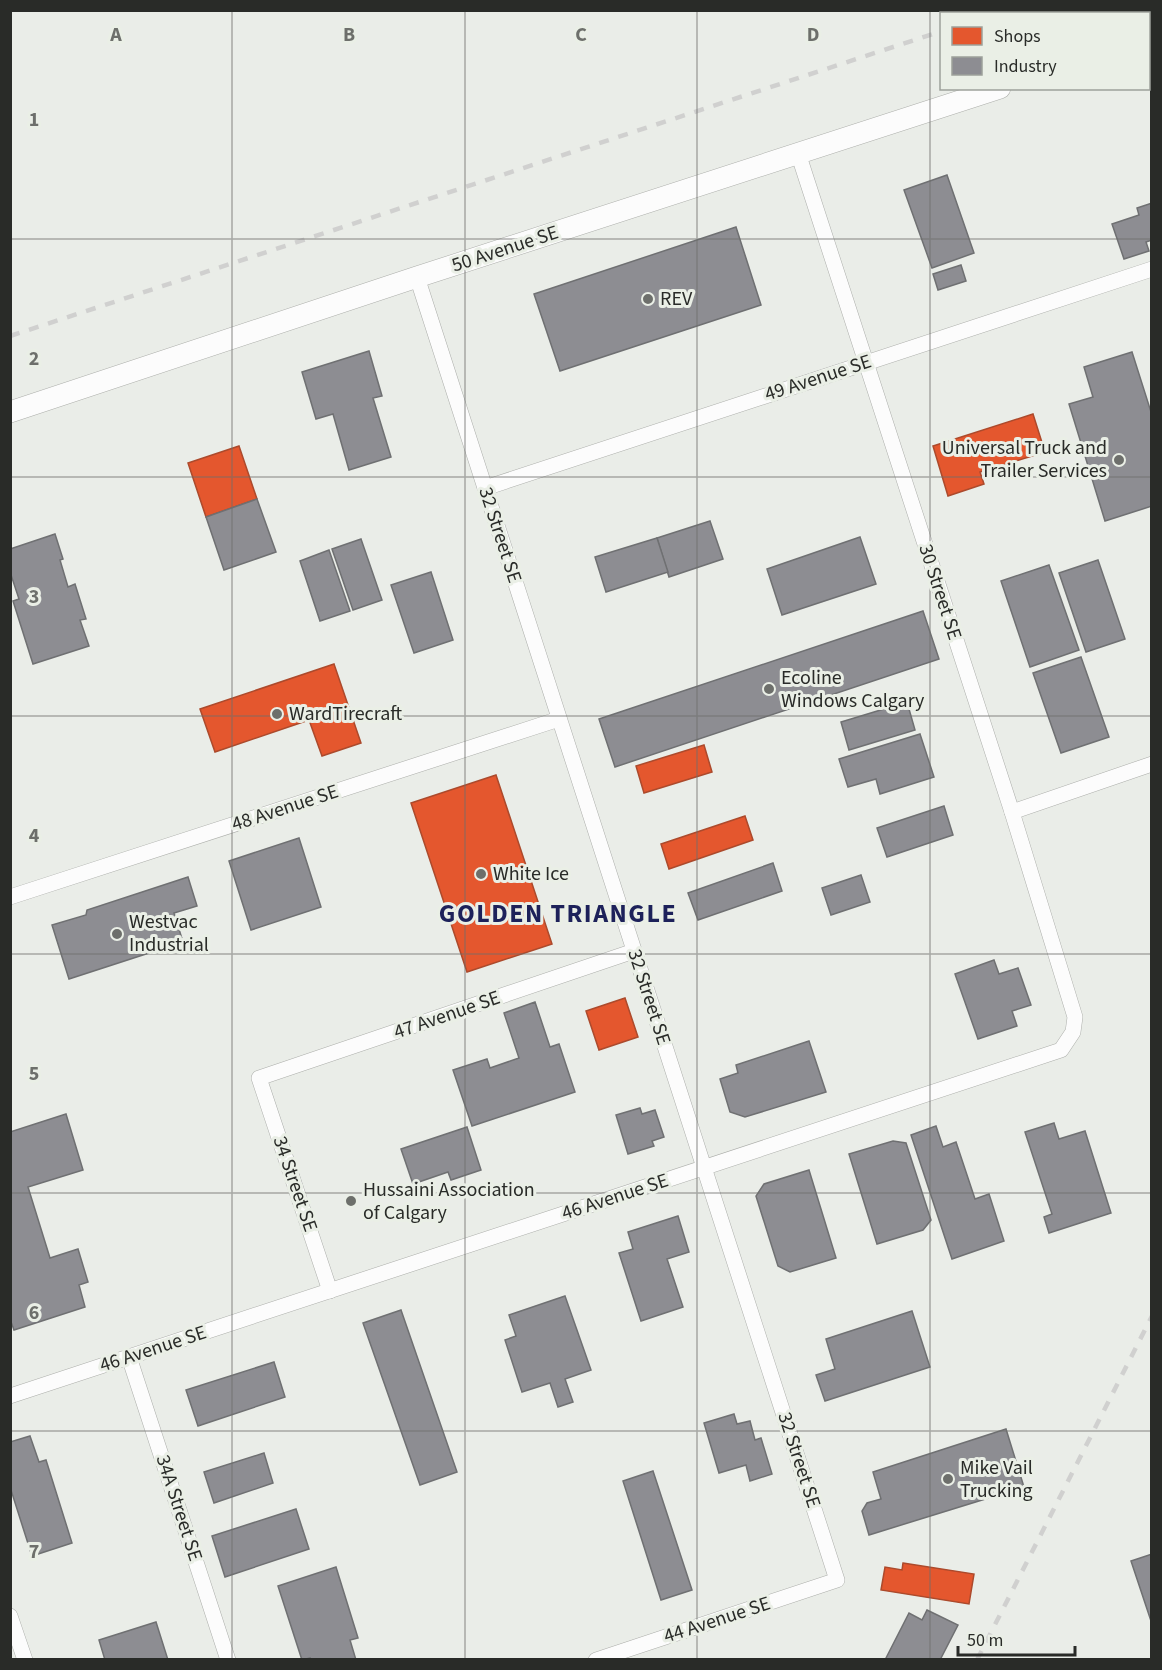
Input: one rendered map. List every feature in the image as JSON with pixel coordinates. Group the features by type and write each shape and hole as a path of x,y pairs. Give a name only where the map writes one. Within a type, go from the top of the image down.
{"street":[{"name":"50 Avenue SE","path":"10,412 994,90"},
{"name":"30 Street SE","path":"798,153 1012,812 1075,1017 1073,1032"},
{"name":"49 Avenue SE","path":"485,488 1152,270"},
{"name":"32 Street SE","path":"417,278 837,1580"},
{"name":"48 Avenue SE","path":"10,897 559,719"},
{"path":"1012,812 1152,764"},
{"name":"47 Avenue SE","path":"259,1078 634,951"},
{"name":"46 Avenue SE","path":"10,1396 1061,1050 1073,1032"},
{"name":"34 Street SE","path":"259,1078 330,1291"},
{"name":"34A Street SE","path":"129,1357 228,1659"},
{"name":"44 Avenue SE","path":"596,1659 837,1580"},
{"path":"10,1616 25,1659"}],"building: Shops":[{"path":"1033,414 1045,452 980,472 984,484 948,496 933,446"},
{"path":"239,446 257,499 206,517 188,463"},
{"name":"WardTirecraft","path":"334,664 361,743 322,756 309,720 215,752 200,709"},
{"path":"704,745 712,772 644,793 636,766"},
{"name":"White Ice","path":"496,775 552,944 467,972 411,803"},
{"path":"745,816 753,840 669,869 661,844"},
{"path":"625,998 638,1037 599,1050 586,1011"},
{"path":"903,1563 974,1574 969,1604 881,1590 885,1567 902,1570"}],"building: Industry":[{"path":"947,175 974,253 932,268 904,190"},
{"path":"1152,203 1152,240 1146,242 1149,251 1124,259 1112,224 1139,215 1137,208"},
{"name":"REV","path":"736,227 761,305 560,371 534,294"},
{"path":"961,265 966,281 938,290 933,274"},
{"path":"369,351 382,396 373,398 391,457 349,470 333,414 316,419 302,372"},
{"name":"Universal Truck and Trailer Services","path":"1132,352 1152,415 1152,506 1105,521 1069,404 1093,397 1084,367"},
{"path":"257,499 276,552 224,570 206,517"},
{"path":"710,521 723,559 669,577 657,538"},
{"path":"55,534 63,559 60,560 68,587 75,584 86,619 80,620 89,646 33,664 13,601 19,599 10,572 10,549"},
{"path":"860,537 876,584 782,615 767,569"},
{"path":"657,538 668,572 606,592 595,557"},
{"path":"361,539 382,600 353,610 332,549"},
{"path":"329,550 350,611 320,621 300,561"},
{"path":"1098,560 1125,639 1086,652 1059,573"},
{"path":"1049,565 1079,650 1030,667 1001,581"},
{"path":"431,572 453,640 414,653 391,585"},
{"name":"Ecoline Windows Calgary","path":"923,611 939,659 615,767 599,719"},
{"path":"1081,657 1109,737 1061,753 1033,673"},
{"path":"907,702 915,730 849,750 841,722"},
{"path":"920,734 934,777 880,794 876,779 848,787 839,759"},
{"path":"944,806 953,835 887,857 877,828"},
{"path":"299,838 321,907 251,930 229,861"},
{"path":"773,863 782,891 698,920 688,893"},
{"path":"861,875 870,902 831,915 822,888"},
{"name":"Westvac Industrial","path":"188,877 197,906 174,913 183,942 69,979 52,925 86,915 87,910"},
{"path":"994,960 999,974 1018,968 1031,1005 1012,1011 1017,1026 978,1039 955,974"},
{"path":"535,1002 550,1047 559,1044 575,1092 472,1126 453,1070 487,1059 490,1068 519,1058 504,1013"},
{"path":"809,1041 826,1092 745,1117 730,1112 720,1079 738,1073 736,1065"},
{"path":"640,1108 642,1114 655,1110 664,1137 652,1141 654,1146 628,1154 616,1115"},
{"path":"66,1114 83,1170 28,1187 50,1258 78,1249 88,1282 79,1285 85,1307 14,1330 10,1319 10,1132"},
{"path":"1054,1123 1059,1139 1085,1131 1111,1213 1049,1233 1044,1217 1052,1214 1025,1132"},
{"path":"936,1126 943,1147 956,1142 975,1199 989,1194 1004,1241 952,1259 911,1135"},
{"path":"467,1127 481,1170 451,1180 448,1172 413,1184 401,1149"},
{"path":"893,1141 906,1143 931,1220 923,1230 877,1244 849,1154"},
{"path":"809,1170 836,1258 790,1272 778,1266 756,1196 764,1184"},
{"path":"678,1216 689,1252 667,1259 683,1307 641,1321 619,1253 633,1249 628,1232"},
{"path":"565,1296 591,1370 565,1379 573,1402 558,1407 550,1383 522,1392 505,1340 516,1336 509,1315"},
{"path":"401,1310 457,1472 420,1485 363,1323"},
{"path":"912,1311 930,1367 825,1401 816,1375 835,1369 826,1339"},
{"path":"274,1362 285,1397 198,1426 186,1390"},
{"path":"734,1414 737,1424 750,1421 755,1440 761,1438 772,1474 750,1481 746,1465 719,1473 704,1423"},
{"name":"Mike Vail Trucking","path":"1006,1429 1024,1487 869,1535 862,1511 867,1503 881,1499 873,1472"},
{"path":"30,1436 39,1462 46,1460 72,1543 32,1556 10,1487 10,1442"},
{"path":"264,1453 273,1483 214,1503 204,1472"},
{"path":"653,1471 692,1590 661,1600 623,1481"},
{"path":"296,1509 309,1549 225,1577 212,1536"},
{"path":"1152,1554 1152,1624 1131,1561"},
{"path":"336,1567 358,1638 350,1640 356,1660 310,1660 310,1658 302,1660 278,1586"},
{"path":"927,1610 958,1625 940,1660 885,1660 909,1613 922,1620"},
{"path":"156,1622 168,1660 105,1660 99,1640"}],"railway":[{"path":"998,12 1003,10"},
{"path":"10,336 940,32"},
{"path":"977,1660 1152,1316"}],"place":[{"name":"REV","path":"648,299"},
{"name":"Universal Truck and Trailer Services","path":"1119,460"},
{"name":"Ecoline Windows Calgary","path":"769,689"},
{"name":"WardTirecraft","path":"277,714"},
{"name":"White Ice","path":"481,874"},
{"name":"Westvac Industrial","path":"117,934"},
{"name":"Hussaini Association of Calgary","path":"351,1201"},
{"name":"Mike Vail Trucking","path":"948,1479"}],"district":[{"name":"GOLDEN TRIANGLE","path":"558,913"}]}
